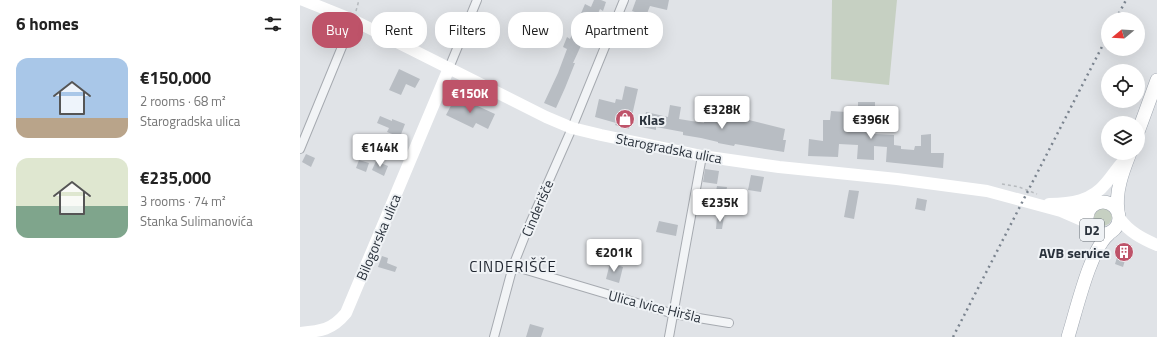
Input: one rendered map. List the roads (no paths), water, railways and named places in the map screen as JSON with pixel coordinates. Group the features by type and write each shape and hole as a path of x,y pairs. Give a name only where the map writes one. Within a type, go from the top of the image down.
{"main road":[{"name":"Starogradska ulica","path":"303,0 340,12"},
{"name":"Starogradska ulica","path":"363,21 449,68 546,117 572,128 631,142 702,156 779,167 951,185 1039,200 1084,220 1090,227"},
{"name":"Bilogorska ulica","path":"300,333 321,331 329,328 346,312 449,68"},
{"path":"1144,116 1157,80"},
{"path":"1039,200 1070,203 1089,198 1106,184 1123,160"},
{"name":"D2","path":"1068,337 1092,259 1102,241 1116,229 1119,215 1117,199 1127,160"},
{"name":"D2","path":"1092,259 1088,213 1106,197 1123,172"},
{"name":"D2","path":"1096,205 1111,203 1119,215"},
{"name":"Starogradska ulica","path":"1061,211 1080,211 1096,205"},
{"path":"1119,215 1129,230 1143,239"},
{"name":"D2","path":"1090,227 1104,235 1110,233"},
{"path":"1110,233 1123,233 1157,245"}],"street":[{"path":"449,68 477,0"},
{"name":"Cinderišče","path":"494,337 514,266 528,228 572,128 624,0"},
{"path":"300,149 342,48"},
{"path":"669,337 702,156"},
{"name":"Ulica Ivice Hiršla","path":"514,266 674,314 729,323"}],"railway":[{"path":"1120,12 1126,0"},
{"path":"953,337 1101,49"}],"place":[{"name":"Klas","path":"625,119"},
{"name":"AVB service","path":"1124,252"}],"district":[{"name":"CINDERIŠČE","path":"513,266"}]}
